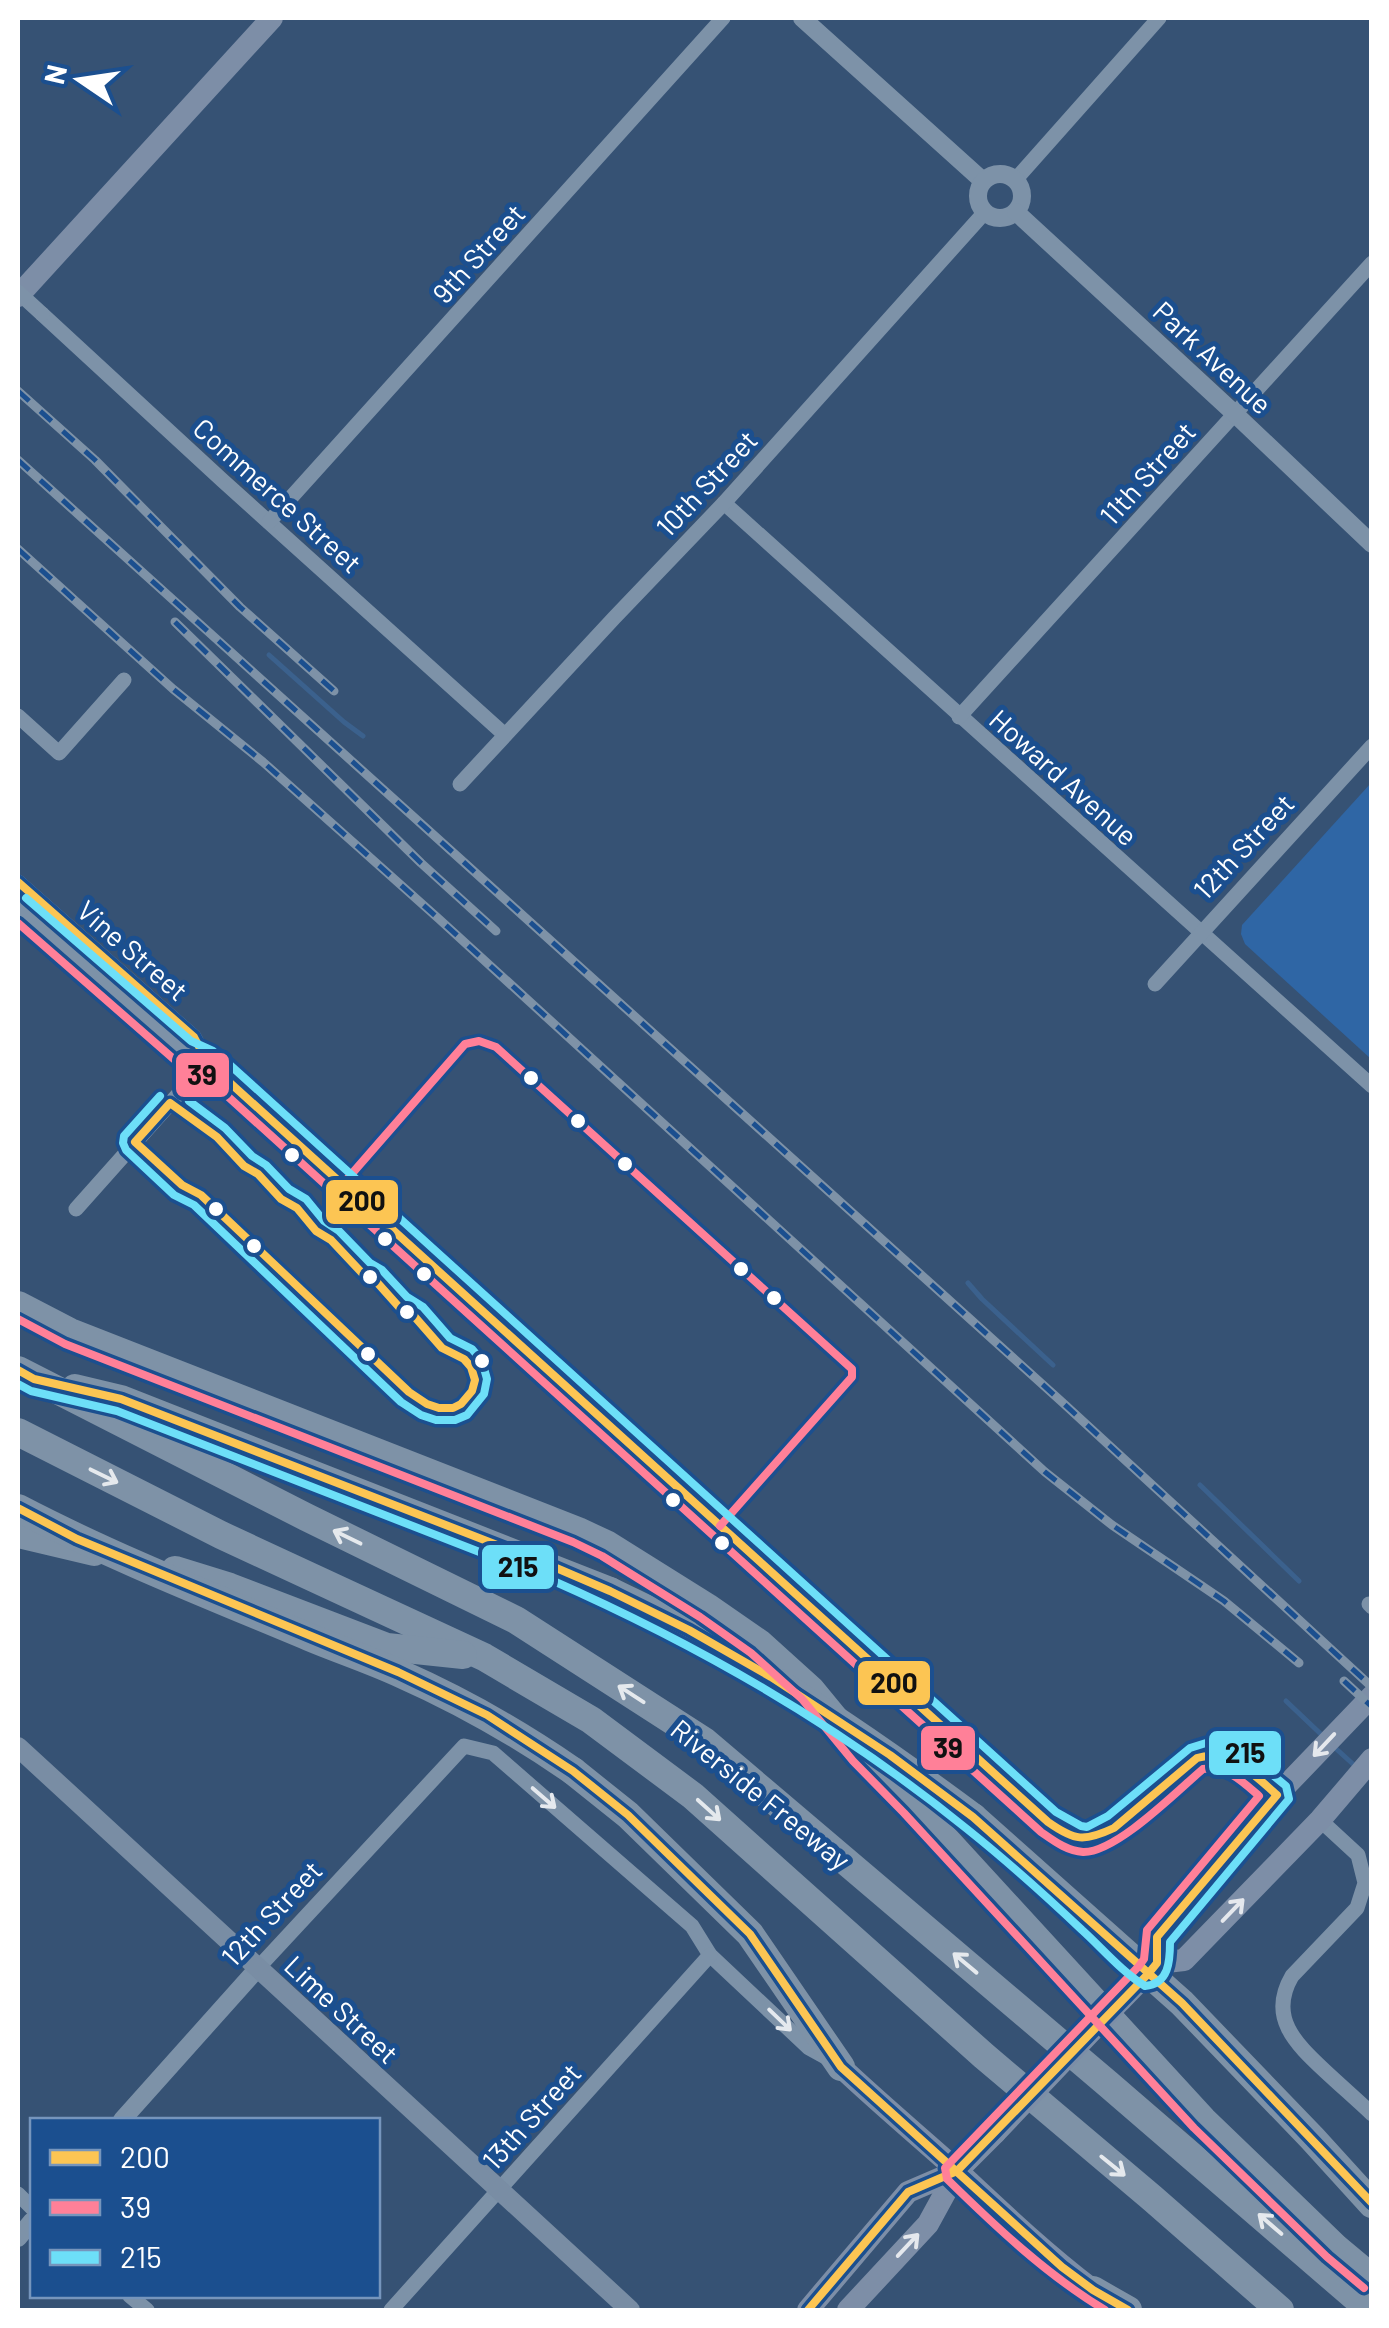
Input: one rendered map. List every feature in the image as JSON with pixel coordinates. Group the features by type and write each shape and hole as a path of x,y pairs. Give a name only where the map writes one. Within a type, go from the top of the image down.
{"highway":[{"path":"18,1305 70,1332 608,1544 759,1643 811,1690 862,1752 1203,2120 1372,2278"},
{"path":"26,1374 121,1399 610,1591 771,1677 890,1754 973,1818 1152,1969 1372,2204"},
{"name":"Riverside Freeway","path":"26,1374 306,1518 516,1620 704,1741 1370,2310"},
{"name":"Riverside Freeway","path":"18,1432 221,1534 484,1657 591,1720 693,1796 984,2056 1280,2310"},
{"path":"18,1508 77,1539 398,1672 530,1741 628,1815 750,1934 841,2066"},
{"path":"18,1534 176,1570 386,1647 484,1657"},
{"path":"1099,2300 1128,2310"}],"main road":[{"path":"18,294 272,18"},
{"path":"1152,1969 1157,1936 1278,1795 1372,1696"},
{"name":"Lime Street","path":"18,1747 630,2310"},
{"path":"848,2310 928,2224 957,2171 1152,1969 1184,1960 1320,1820 1372,1759"},
{"path":"841,2066 1099,2300"},
{"path":"808,2310 908,2192 957,2171"}],"street":[{"name":"9th Street","path":"269,522 723,18"},
{"path":"802,18 983,180"},
{"path":"1016,179 1159,18"},
{"path":"1002,174 1016,179 1022,193 1016,212 1001,218 985,212 978,197 983,180 1002,174"},
{"name":"10th Street","path":"460,784 724,503 985,212"},
{"name":"Park Avenue","path":"1016,212 1372,544"},
{"name":"11th Street","path":"959,717 1372,263"},
{"name":"Commerce Street","path":"18,294 506,734"},
{"name":"Howard Avenue","path":"724,503 1372,1086"},
{"path":"18,716 59,753 124,680"},
{"name":"12th Street","path":"1155,984 1372,746"},
{"name":"Vine Street","path":"18,882 194,1037 207,1062"},
{"name":"Vine Street","path":"18,907 184,1052 207,1062 1048,1822 1066,1834 1089,1839 1114,1828 1208,1752 1230,1760 1278,1795"},
{"path":"76,1209 207,1062"},
{"name":"12th Street","path":"124,2118 464,1746 493,1754 692,1926 710,1955"},
{"path":"1320,1820 1358,1854 1365,1883 1357,1908 1292,1976 1282,2011 1299,2047 1372,2114"},
{"path":"710,1955 809,2048 841,2066"},
{"name":"13th Street","path":"391,2310 710,1955"}],"shaded area":[{"path":"1371,783 1371,1059 1245,944 1241,934 1242,925"}],"waterway":[{"path":"269,655 363,736"},
{"path":"968,1283 1053,1365"},
{"path":"1200,1485 1299,1581"},
{"path":"1286,1701 1325,1738"},
{"path":"1333,1746 1354,1765"}],"railway":[{"path":"18,391 95,460 240,607 334,691"},
{"path":"18,460 1062,1402 1372,1687"},
{"path":"18,549 439,919 1045,1472 1112,1525 1224,1601 1299,1663"},
{"path":"175,622 421,863 496,931"},
{"path":"1344,1681 1372,1707"}],"transit line":[{"name":"200","path":"18,882 194,1037 207,1062 1048,1822 1080,1837 1104,1833 1197,1758 1209,1756 1241,1765 1277,1795 1157,1937 1157,1963 1148,1974 957,2171 908,2192 808,2310"},
{"name":"215","path":"18,1384 31,1391 117,1411 549,1579 660,1631 767,1690 919,1791 1011,1866 1145,1986 1163,1976 1170,1942 1289,1799 1286,1786 1247,1754 1223,1743 1206,1743 1190,1748 1108,1816 1087,1827 1056,1812 230,1065 213,1051 191,1041 26,898"},
{"name":"39","path":"18,923 176,1061 214,1084 1041,1832 1072,1850 1097,1850 1129,1832 1203,1769 1227,1772 1259,1796 1147,1930 1144,1959 1139,1966 945,2168 947,2179 1003,2232 1042,2266 1105,2310"},
{"name":"39","path":"342,1185 465,1044 479,1041 496,1047 852,1369 852,1377 720,1526"},
{"name":"215","path":"160,1096 124,1136 126,1150 174,1195 194,1205 401,1402 436,1420 455,1420 467,1415 484,1394 487,1379 482,1361 472,1349 450,1338 423,1307 324,1221 306,1199 289,1189 225,1128 189,1101"},
{"name":"200","path":"170,1103 217,1137 281,1199 297,1208 316,1231 331,1240 399,1307 414,1316 442,1348 464,1359 475,1380 461,1404 439,1408 409,1392 201,1195 182,1185 135,1142 170,1103"},
{"name":"39","path":"18,1319 65,1344 573,1542 700,1617 751,1653 802,1699 853,1761 1194,2128 1364,2288"},
{"name":"200","path":"18,1370 34,1379 121,1399 554,1567 689,1630 771,1677 890,1755 973,1817 1182,2003 1372,2203"},
{"name":"200","path":"18,1508 77,1539 398,1672 487,1715 573,1771 628,1815 750,1934 841,2067 1062,2267 1128,2310"}]}
